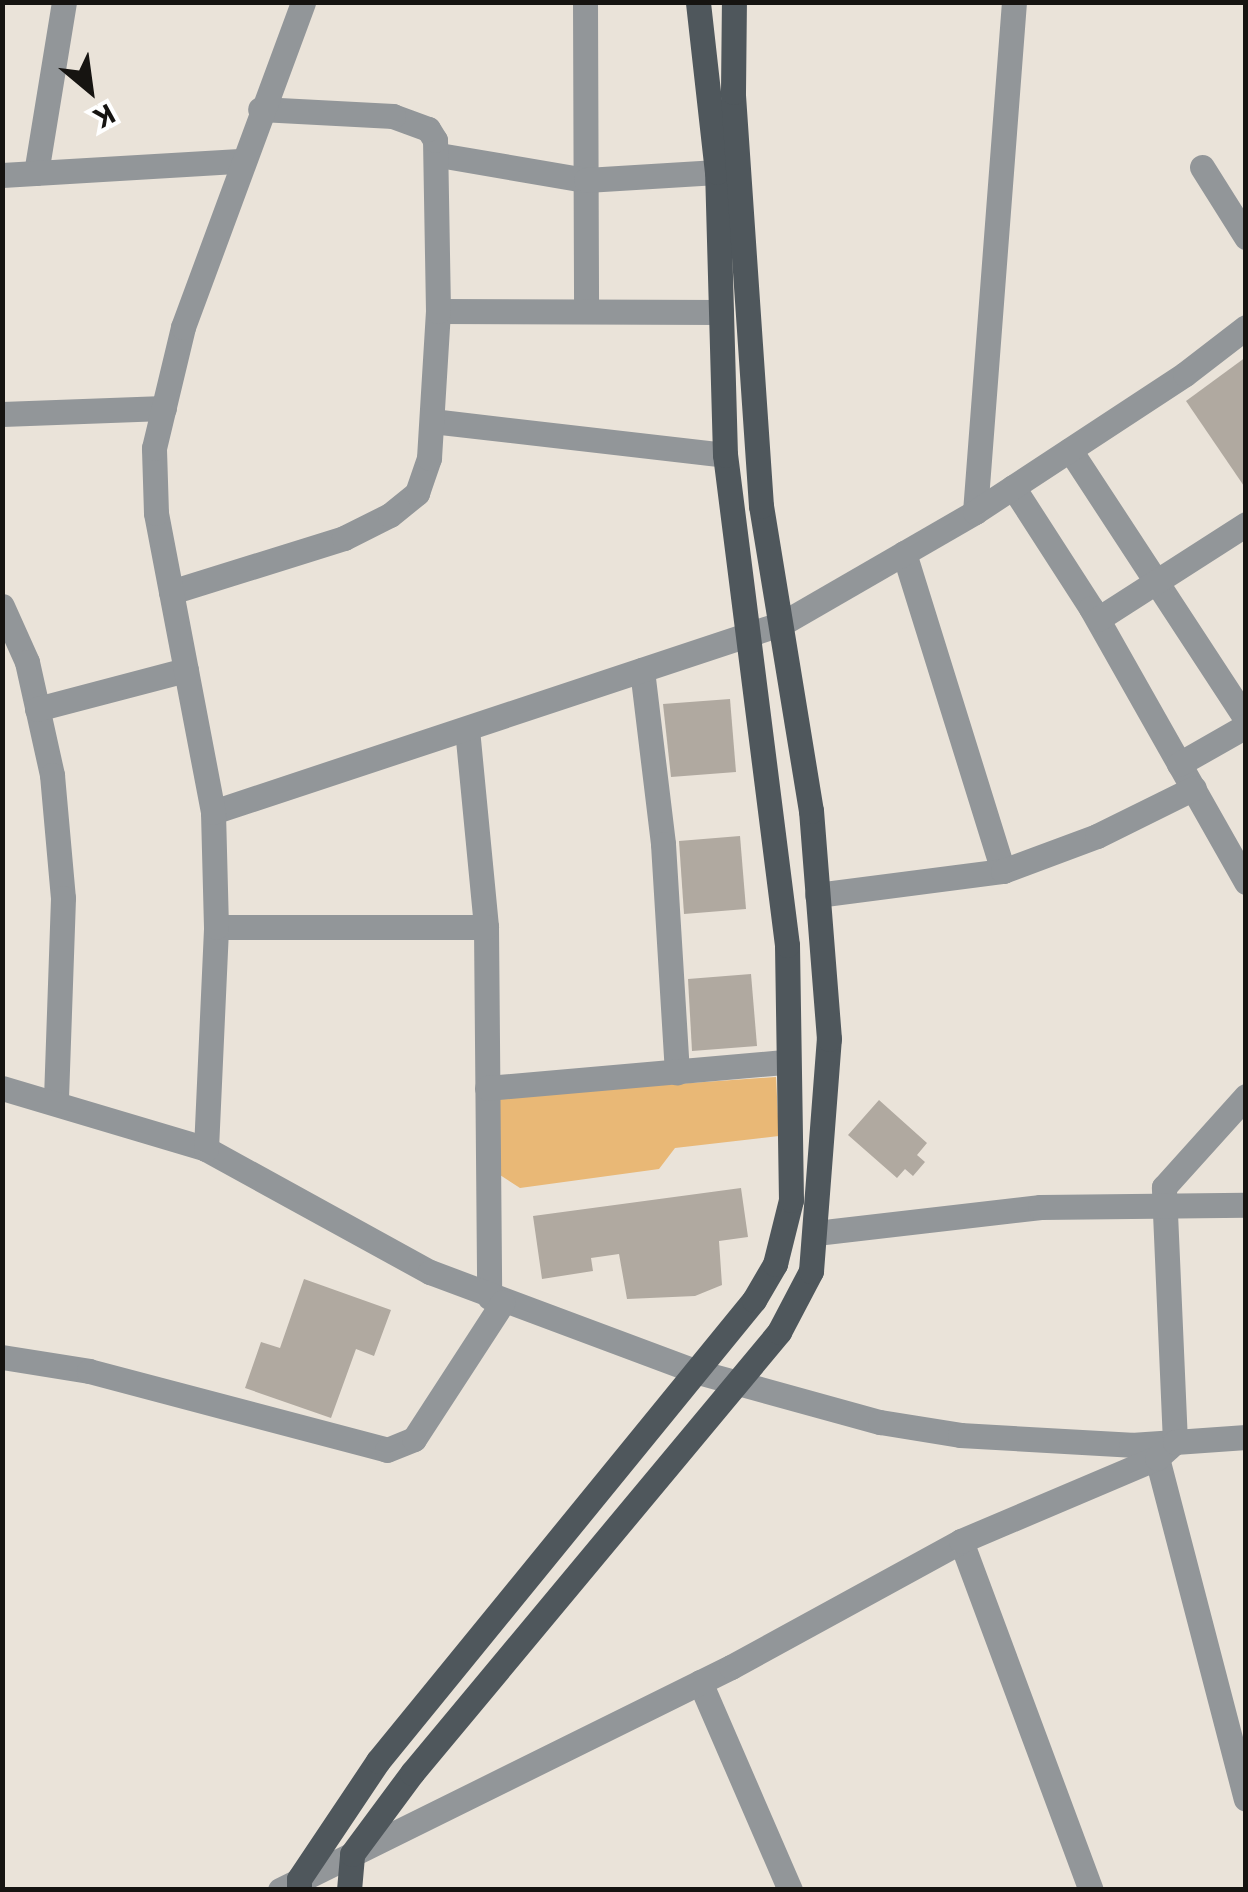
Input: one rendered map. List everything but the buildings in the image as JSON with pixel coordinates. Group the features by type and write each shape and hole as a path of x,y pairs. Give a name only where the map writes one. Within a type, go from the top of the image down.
{"main road":[{"path":"293,1886 378,1761 698,1372 775,1264 790,1200 788,945 725,454 717,172 698,2"},
{"path":"349,1890 352,1854 778,1332 811,1272 829,1039 817,895 783,622 761,506 733,92 734,2"}],"street":[{"path":"36,173 64,2"},
{"path":"206,1149 216,927 213,812 171,592 156,497 154,448 183,327 240,161 303,2"},
{"path":"584,2 586,311"},
{"path":"975,512 1014,2"},
{"path":"171,592 344,538 390,515 417,493 430,458 438,311 438,155 428,129 412,121 351,110 260,109"},
{"path":"438,155 586,180 717,172"},
{"path":"2,174 240,161"},
{"path":"1202,167 1246,237"},
{"path":"438,311 722,312"},
{"path":"213,812 322,771 468,729 783,622 975,512 1246,326"},
{"path":"2,414 164,408"},
{"path":"432,422 725,454"},
{"path":"1070,450 1246,723 1180,764"},
{"path":"1013,487 1098,619 1246,882"},
{"path":"1098,619 1246,524"},
{"path":"904,553 1004,871"},
{"path":"2,606 26,662 52,776 63,898 56,1099"},
{"path":"37,709 186,670"},
{"path":"642,670 663,844 677,1073"},
{"path":"2,1357 89,1370 387,1450 414,1438 496,1299 486,926 468,729"},
{"path":"817,895 1004,871 1098,836 1194,788"},
{"path":"216,927 486,926"},
{"path":"488,1088 787,1062"},
{"path":"2,1088 56,1099 206,1149 366,1239 496,1299 698,1372 880,1422 960,1435 1166,1450"},
{"path":"1246,1096 1164,1187 1162,1206 1166,1450 1246,1799"},
{"path":"816,1233 1040,1206 1246,1206"},
{"path":"293,1886 700,1682 961,1541 1166,1450 1246,1436"},
{"path":"961,1541 1092,1890"},
{"path":"700,1682 790,1890"}],"shaded area":[{"path":"776,1077 779,1136 675,1148 659,1169 520,1188 500,1175 495,1097"}]}
